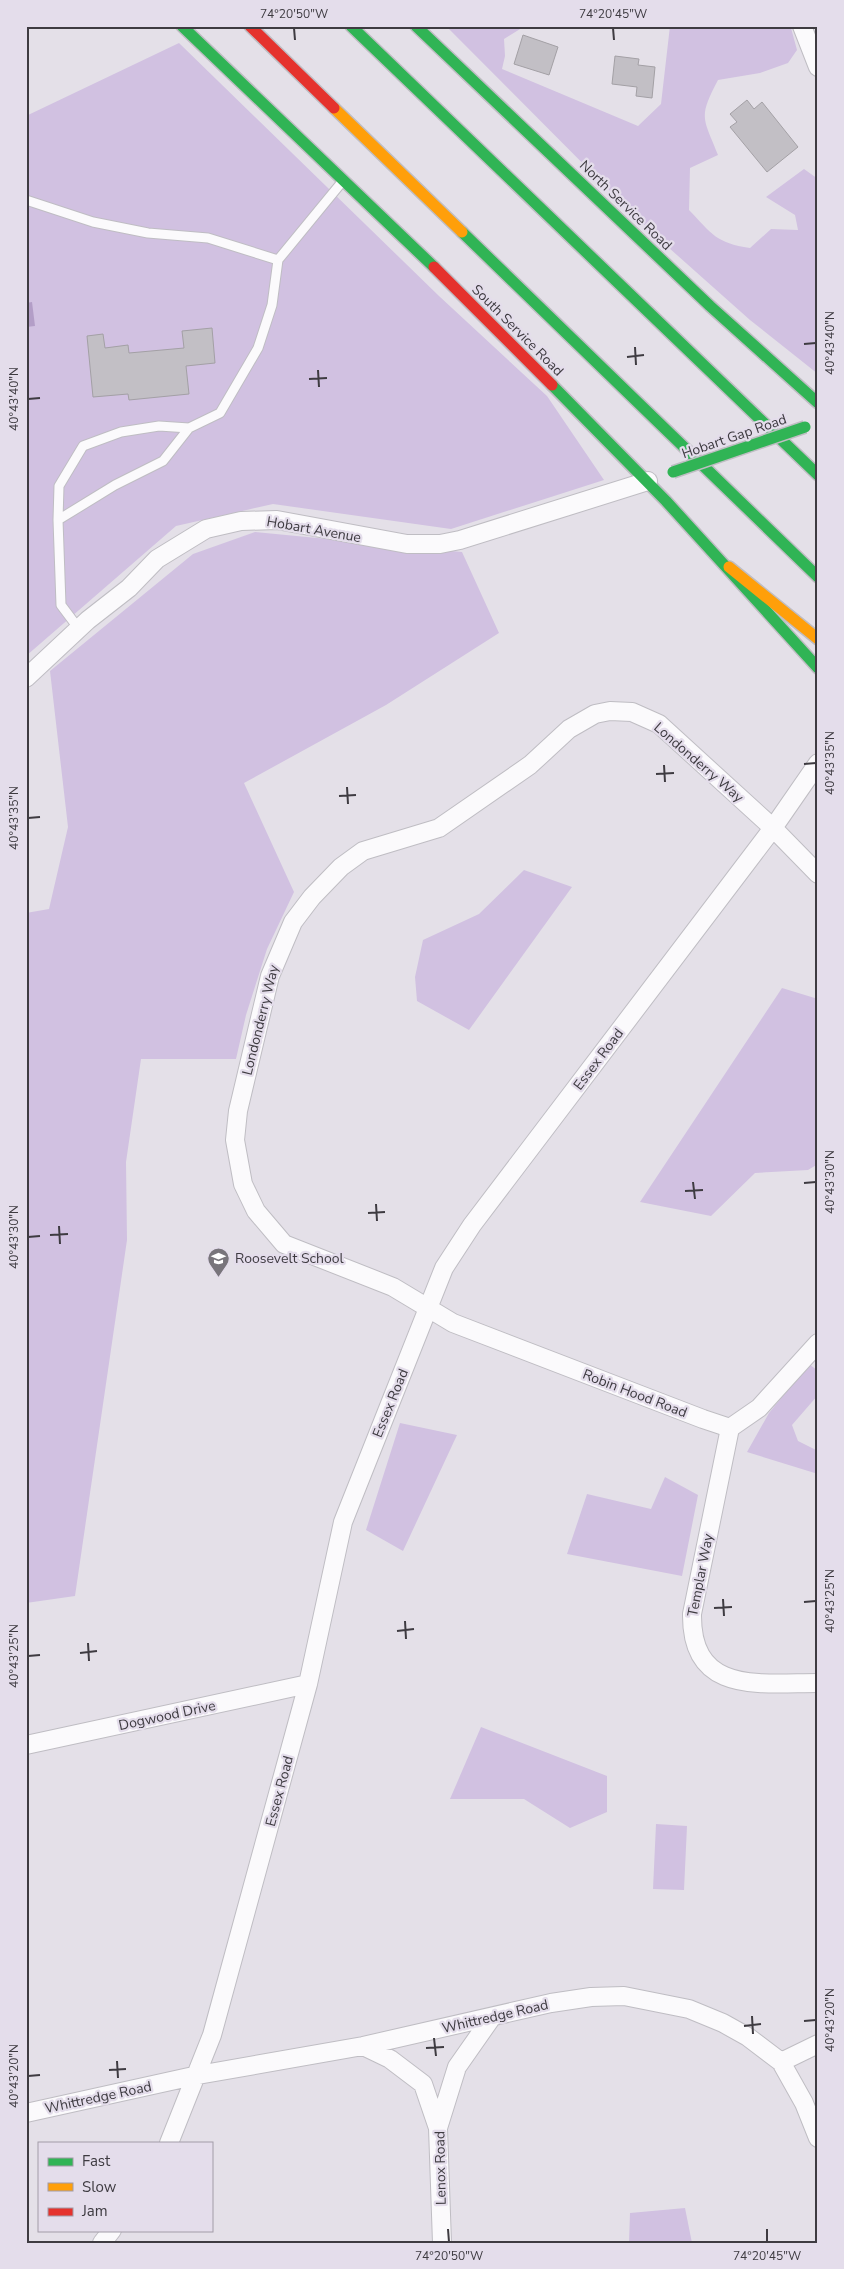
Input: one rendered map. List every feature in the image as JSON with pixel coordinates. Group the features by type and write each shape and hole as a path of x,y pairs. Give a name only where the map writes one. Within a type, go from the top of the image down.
{"main road":[{"name":"South Service Road","path":"182,26 345,178 648,481 730,567 818,668"},
{"path":"250,26 818,577"},
{"path":"352,26 818,475"},
{"name":"North Service Road","path":"416,26 710,306 818,403"},
{"name":"Hobart Gap Road","path":"674,472 805,428"},
{"path":"730,567 818,639"}],"street":[{"path":"802,26 818,67"},
{"name":"Hobart Avenue","path":"26,678 79,629 129,588 157,559 206,529 241,521 277,520 390,542 440,544 460,540 648,481"},
{"name":"Londonderry Way","path":"428,1307 393,1287 284,1244 256,1211 243,1184 235,1140 238,1111 270,976 293,922 312,897 341,867 364,851 439,828 530,765 581,720 610,711 632,712 659,724 773,828 818,874"},
{"name":"Essex Road","path":"169,2142 198,2075 215,2026 308,1684 343,1522 444,1268 472,1225 773,828 818,763"},
{"name":"Robin Hood Road","path":"428,1307 453,1323 730,1428"},
{"path":"730,1428 759,1408 818,1342"},
{"name":"Templar Way","path":"730,1428 692,1614 694,1644 709,1669 723,1676 769,1683 818,1683"},
{"name":"Dogwood Drive","path":"26,1745 308,1684"},
{"name":"Whittredge Road","path":"26,2113 198,2075 363,2046 591,1997 624,1996 689,2009 723,2023 748,2037 781,2062 804,2103 818,2138"},
{"name":"Lenox Road","path":"442,2243 438,2128 457,2067 492,2017"},
{"path":"781,2062 818,2044"},
{"path":"363,2046 390,2059 423,2084 438,2128"},
{"path":"102,2243 110,2232"}],"lane":[{"path":"58,520 115,485 163,461 189,428 220,413 258,348 272,305 278,260 345,178"},
{"path":"26,200 93,222 148,233 208,238 278,260"},
{"path":"79,629 61,605 58,520 59,486 83,446 121,432 159,426 189,428"}],"shaded area":[{"path":"446,26 525,26 504,39 505,56 502,69 638,126 661,104 670,26 791,28 797,50 788,63 760,73 718,80 707,102 705,118 718,155 690,168 689,210 715,236 729,243 750,248 771,229 798,230 795,215 766,197 804,169 818,179 818,374 750,320 650,231"},
{"path":"179,43 439,296 547,396 604,480 451,529 273,504 176,526 26,656 26,116"},
{"path":"32,302 35,326 26,327 26,303"},
{"path":"255,532 462,552 499,633 386,705 244,783 294,892 267,949 246,1015 236,1059 141,1059 126,1162 127,1240 75,1596 26,1603 26,913 49,909 68,827 50,671 193,554"},
{"path":"524,870 572,887 469,1030 417,1001 415,977 423,940 479,914"},
{"path":"782,988 818,999 818,1164 808,1170 755,1173 711,1216 640,1202"},
{"path":"809,1364 818,1371 818,1395 792,1425 798,1441 818,1451 818,1474 747,1452 769,1413"},
{"path":"400,1423 457,1435 403,1551 366,1530"},
{"path":"665,1477 698,1495 682,1576 567,1554 587,1494 651,1509"},
{"path":"481,1727 607,1776 607,1812 570,1828 524,1799 450,1799"},
{"path":"656,1824 687,1826 684,1890 653,1889"},
{"path":"685,2208 692,2243 629,2243 630,2213"}],"building":[{"path":"523,35 558,47 549,75 514,64"},
{"path":"615,56 639,59 638,65 655,67 652,98 636,96 637,87 612,84"},
{"path":"747,100 754,109 762,102 798,147 767,172 730,127 737,122 730,114"},
{"path":"212,328 215,363 186,366 189,394 129,400 128,394 93,397 87,336 103,334 105,348 128,345 129,353 184,348 182,331"}],"traffic: fast":[{"path":"182,26 434,267"},
{"path":"351,26 818,475"},
{"path":"416,26 710,306 818,403"},
{"path":"462,232 818,577"},
{"path":"552,385 666,501 818,668"},
{"path":"673,472 805,427"}],"traffic: slow":[{"path":"334,108 462,232"},
{"path":"729,567 818,639"}],"traffic: jam":[{"path":"250,26 334,108"},
{"path":"434,267 552,385"}],"place":[{"name":"Roosevelt School","path":"219,1277"}]}
